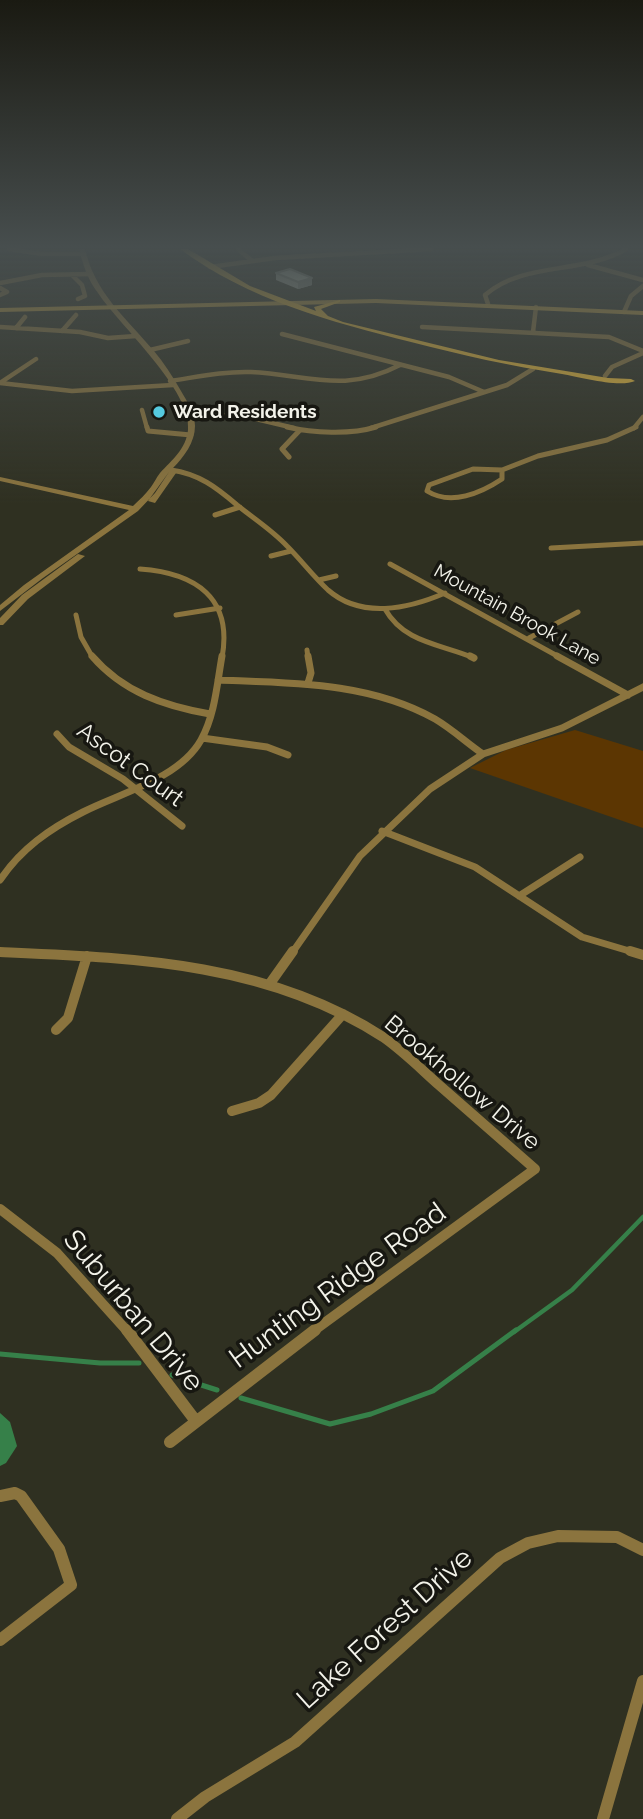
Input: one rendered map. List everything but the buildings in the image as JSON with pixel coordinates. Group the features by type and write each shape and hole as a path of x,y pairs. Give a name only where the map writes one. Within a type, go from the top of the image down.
{"main road":[{"path":"391,334 533,369 643,382"},
{"path":"490,358 631,381"}],"street":[{"path":"0,623 44,583 168,482 173,473 171,470 191,435 191,417 150,350 136,336 117,339 82,334"},
{"path":"282,334 449,377 484,392"},
{"path":"562,334 609,337 643,352"},
{"path":"150,350 188,341"},
{"path":"605,376 612,366 643,352"},
{"path":"0,383 36,359"},
{"path":"0,383 72,391 171,383 253,372 314,383 351,384 383,376 400,365"},
{"path":"191,417 239,415 300,430 363,431 518,381 533,369"},
{"path":"142,410 148,431 191,435"},
{"path":"502,470 502,479 495,484 458,497 438,498 427,491 429,485 473,469 502,470 538,456 621,436 639,425 643,417"},
{"path":"289,457 282,449 283,445 300,430"},
{"path":"171,470 204,477 342,600 385,609 408,607 445,593"},
{"path":"0,479 139,507"},
{"path":"0,609 28,584 139,507"},
{"path":"215,515 240,507"},
{"path":"551,548 577,549 643,543"},
{"path":"271,556 290,551"},
{"name":"Mountain Brook Lane","path":"390,564 529,638 628,695"},
{"path":"0,880 11,860 42,837 184,760 202,738 218,680 226,629 220,608 202,589 177,576 158,570 139,569"},
{"path":"319,580 336,576"},
{"path":"176,615 220,608"},
{"path":"385,609 391,623 401,632 474,658"},
{"path":"529,638 578,612"},
{"path":"76,615 78,631 92,658 123,685 153,702 210,714"},
{"path":"307,650 311,673 308,683"},
{"path":"218,680 308,683 391,701 435,719 483,754"},
{"path":"271,982 337,886 382,831 430,789 483,754 562,728 643,687"},
{"name":"Ascot Court","path":"57,734 69,747 108,768 182,826"},
{"path":"202,738 267,747 288,755"},
{"path":"382,831 458,859 582,937 643,955"},
{"path":"0,857 11,860"},
{"path":"519,895 580,857"},
{"name":"Brookhollow Drive","path":"0,952 174,961 271,982 343,1014 400,1050 535,1169"},
{"path":"56,1030 68,1018 87,956"},
{"path":"232,1111 259,1103 271,1095 343,1014"},
{"name":"Hunting Ridge Road","path":"170,1442 195,1420 535,1169"},
{"name":"Suburban Drive","path":"0,1209 28,1227 75,1269 195,1420"},
{"path":"0,1496 15,1493 21,1496 56,1546 67,1566 71,1585 0,1640"},
{"name":"Lake Forest Drive","path":"177,1819 205,1795 270,1760 295,1742 500,1558 528,1543 558,1536 617,1537 643,1550"},
{"path":"603,1819 643,1681"}],"shaded area":[{"path":"575,730 643,751 643,828 470,768 506,750"},
{"path":"0,1413 10,1422 17,1446 6,1463 0,1466"}],"waterway":[{"path":"514,1332 572,1290 643,1217"},
{"path":"241,1398 330,1424 371,1414 433,1391 516,1330"},
{"path":"0,1354 100,1363 139,1363"},
{"path":"172,1375 176,1376"},
{"path":"195,1383 217,1390"}],"place":[{"name":"Ward Residents","path":"159,412"}]}
